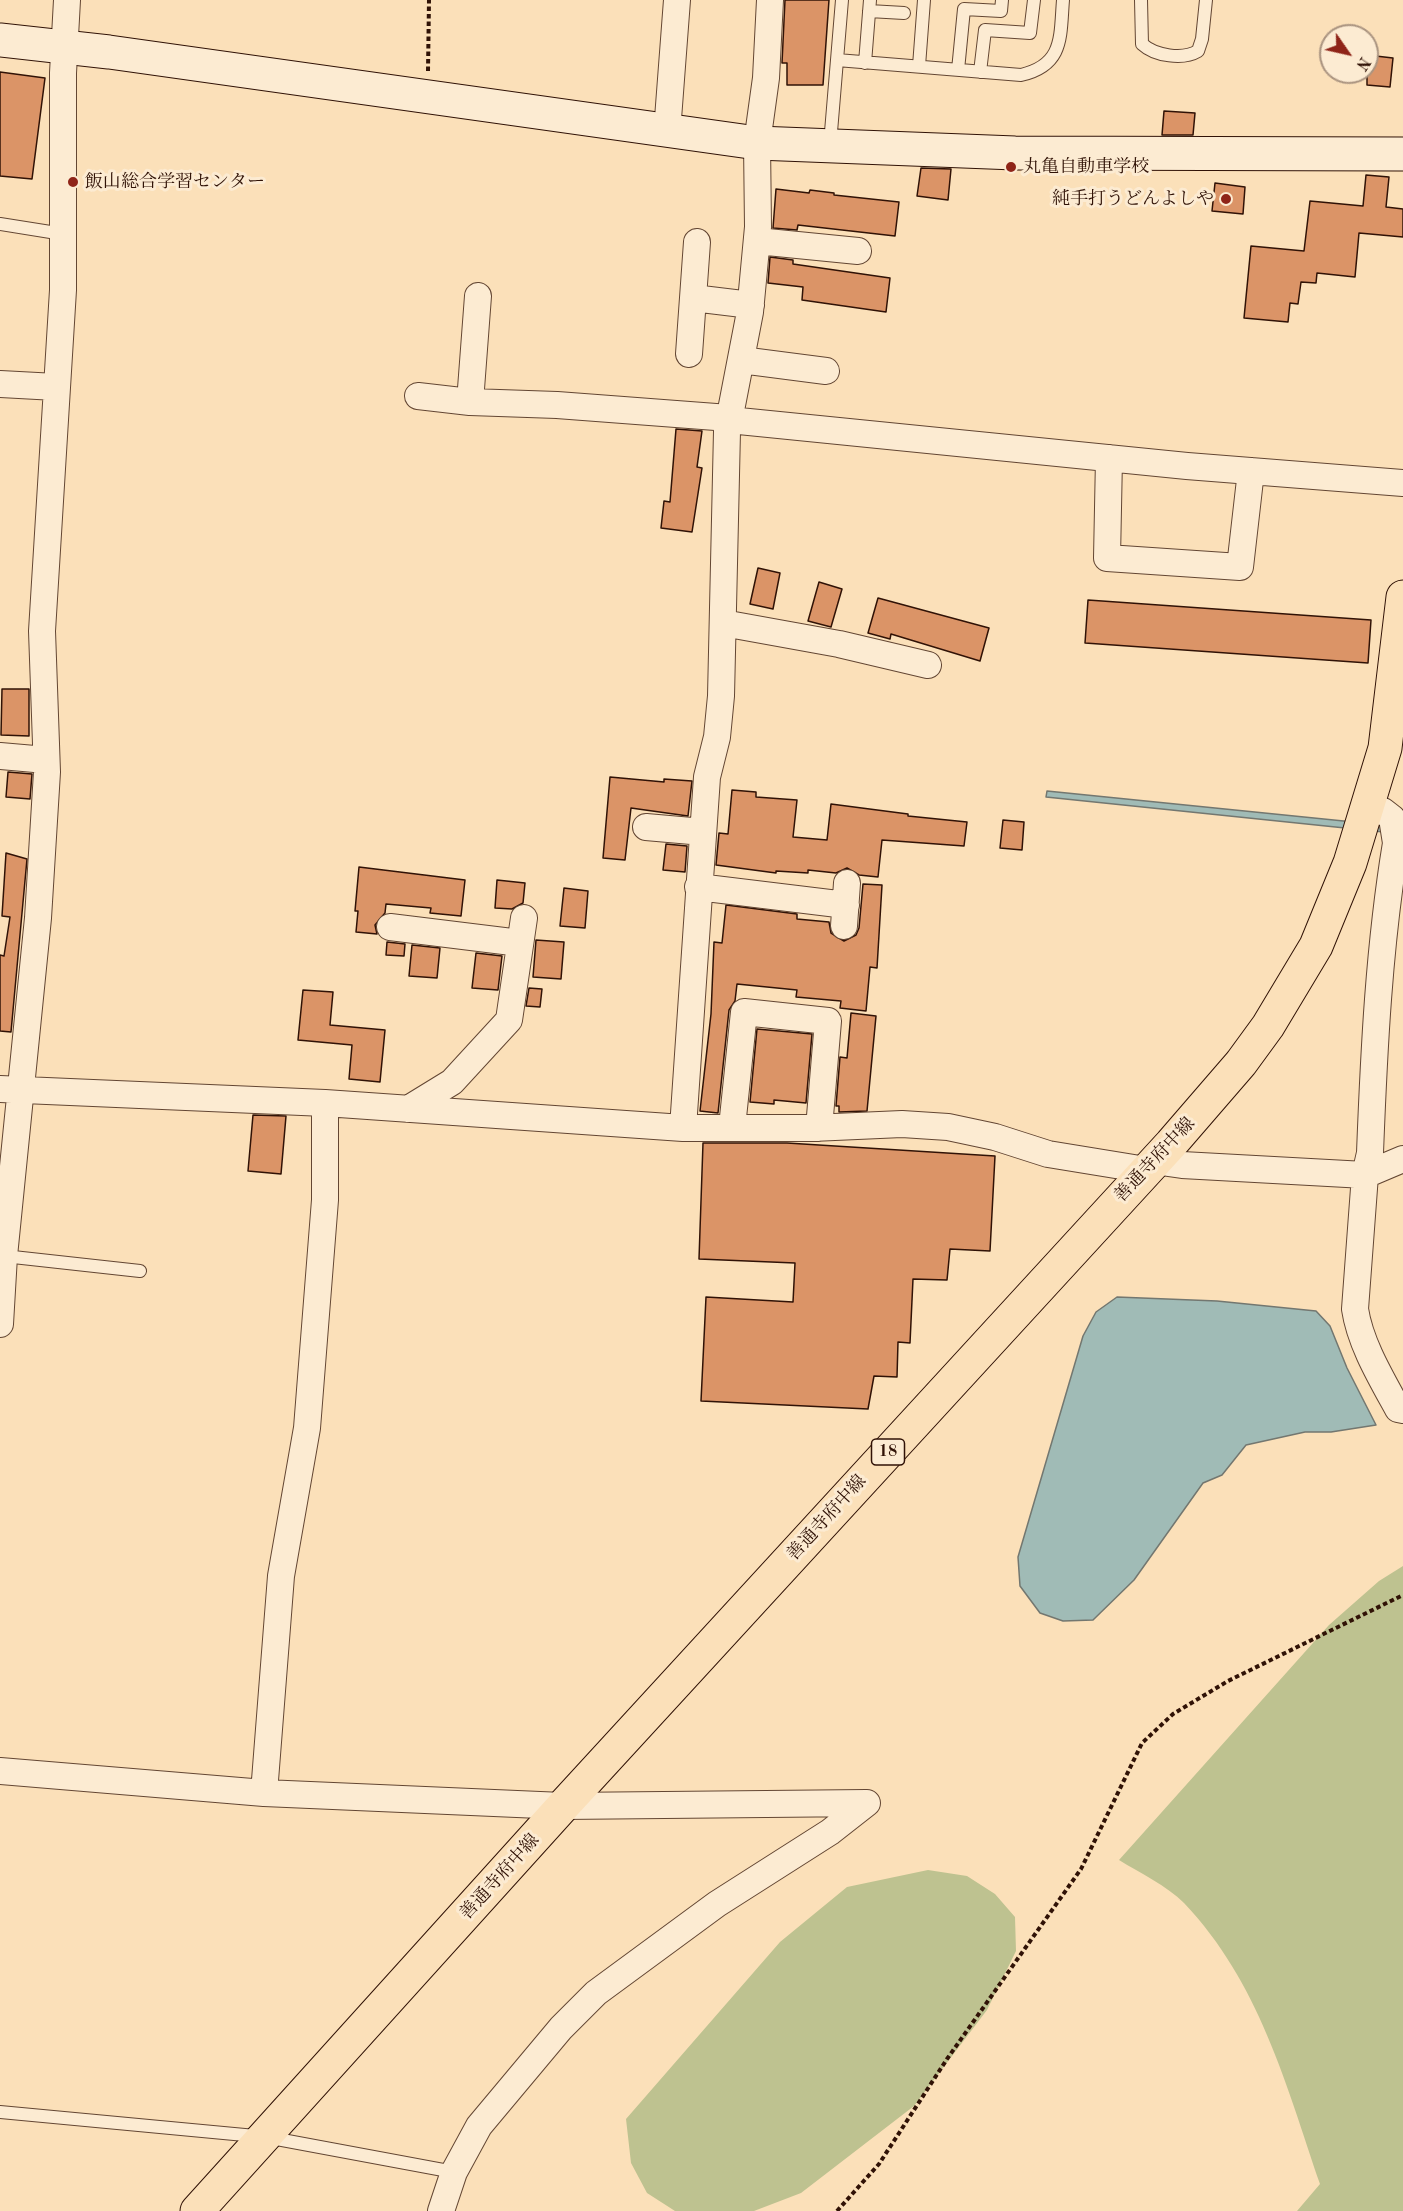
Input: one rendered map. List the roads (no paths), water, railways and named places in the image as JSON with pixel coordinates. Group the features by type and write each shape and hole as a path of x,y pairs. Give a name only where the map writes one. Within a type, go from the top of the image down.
{"main road":[{"name":"善通寺府中線","path":"197,2211 1241,1063 1294,985 1316,946 1350,863 1369,807 1385,748 1403,597"}],"street":[{"path":"0,1324 11,1090 38,918 46,760 42,631 63,290 64,48 67,0"},
{"path":"667,132 677,0"},
{"path":"683,1128 707,777 717,737 721,696 729,419 751,305 756,241 757,143 766,78 771,0"},
{"path":"0,40 757,143 830,144 1015,153 1403,154"},
{"path":"756,241 858,251"},
{"path":"689,354 697,242"},
{"path":"470,402 478,296"},
{"path":"693,298 751,305"},
{"path":"741,360 826,371"},
{"path":"0,384 56,387"},
{"path":"418,396 470,402 557,405 729,419 1108,458 1403,483"},
{"path":"1108,458 1107,558 1240,567 1251,471"},
{"path":"723,623 838,644 928,665"},
{"path":"0,756 46,760"},
{"path":"1369,807 1383,811 1392,818 1399,843 1384,914 1378,972 1370,1153 1365,1175 1356,1309 1358,1327 1388,1391 1398,1409 1403,1410"},
{"path":"646,827 703,832"},
{"path":"698,887 846,905"},
{"path":"408,1109 452,1082 509,1020 524,918"},
{"path":"390,927 520,943"},
{"path":"732,1127 744,1012 828,1021 819,1128"},
{"path":"11,1090 325,1103 683,1128 819,1128 902,1124 948,1127 995,1137 1048,1154 1150,1165 1365,1175 1403,1159"},
{"path":"264,1793 280,1576 308,1417 325,1200 325,1103"},
{"path":"0,1771 264,1793 563,1806 867,1803 830,1832 717,1904 596,1993 561,2028 479,2126 454,2172 441,2211"}],"lane":[{"path":"830,144 842,0"},
{"path":"919,66 924,0"},
{"path":"958,70 964,9 1001,11 1002,0"},
{"path":"980,72 985,30 1030,33 1034,0"},
{"path":"837,60 1021,75 1037,72 1051,61 1059,43 1063,0"},
{"path":"1141,0 1142,44 1160,54 1191,55 1198,51 1202,39 1206,0"},
{"path":"865,63 869,5 903,13"},
{"path":"0,224 63,234"},
{"path":"4,1256 140,1271"},
{"path":"0,2112 266,2136 454,2172"}],"water":[{"path":"1047,791 1403,827 1403,834 1046,797"},
{"path":"1117,1297 1217,1301 1316,1311 1330,1326 1347,1368 1376,1425 1331,1432 1305,1432 1246,1445 1222,1475 1203,1483 1134,1580 1093,1620 1063,1621 1040,1613 1020,1586 1018,1557 1083,1336 1096,1312"}],"place":[{"name":"丸亀自動車学校","path":"1011,167"},
{"name":"飯山総合学習センター","path":"73,182"},
{"name":"純手打うどんよしや","path":"1226,199"}]}
